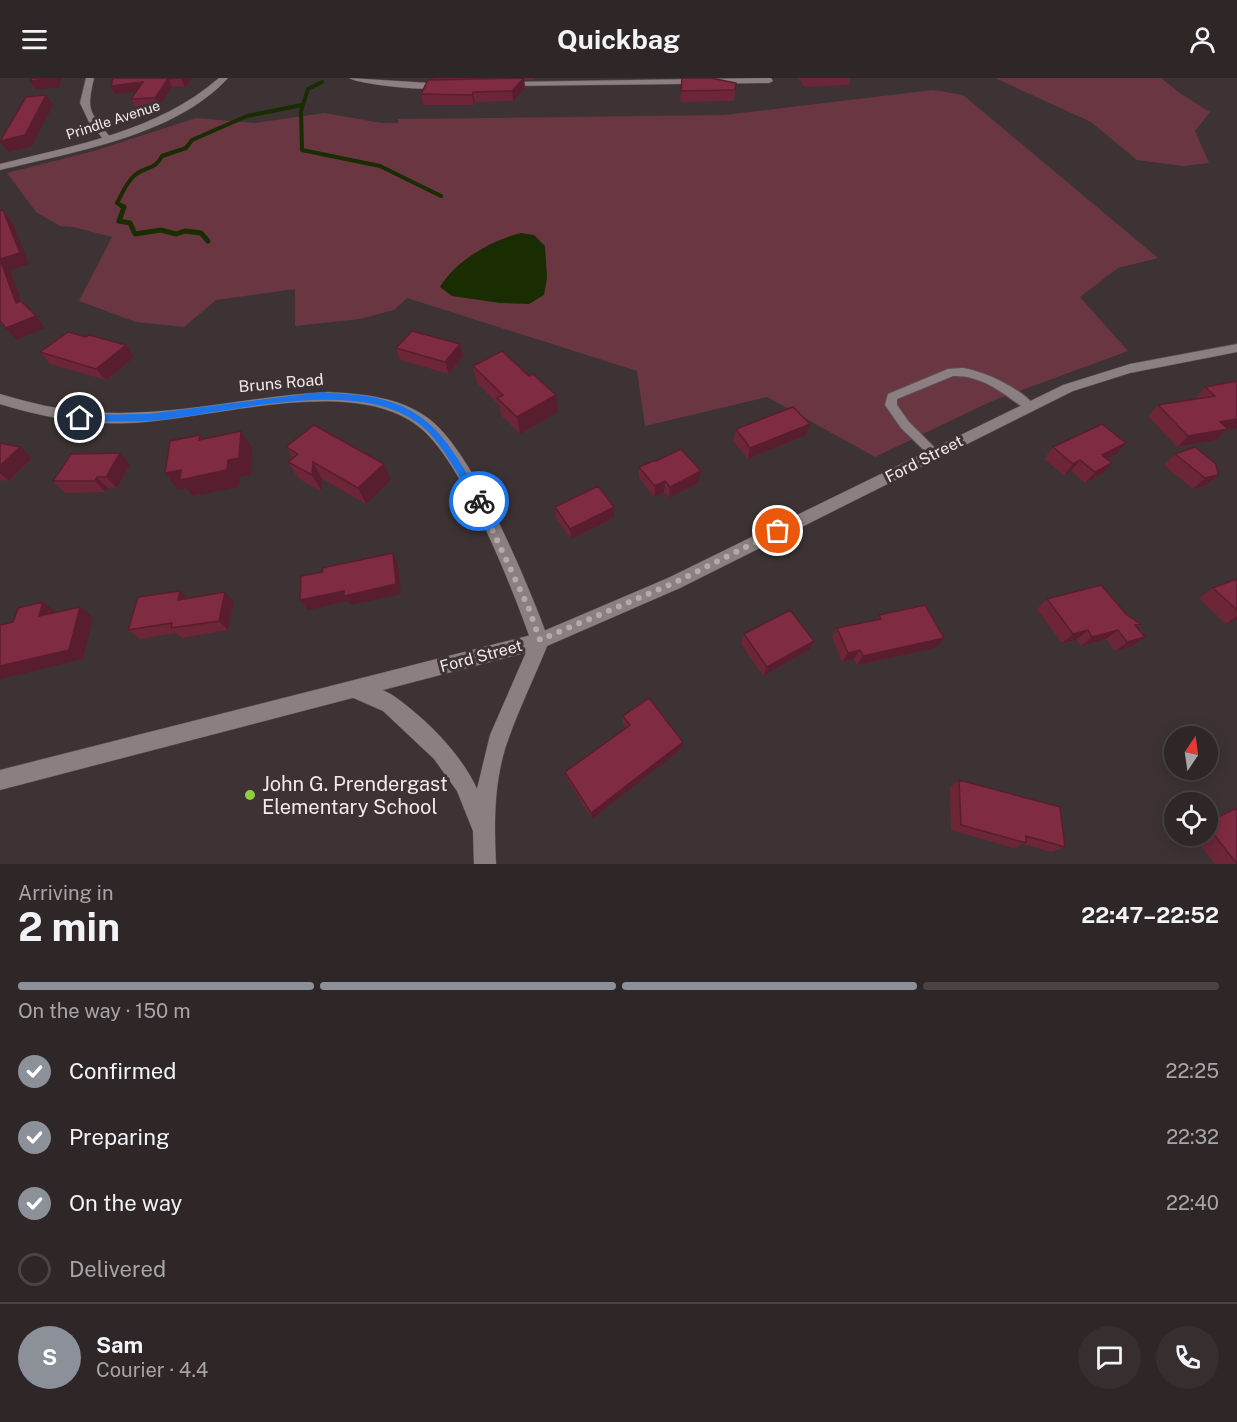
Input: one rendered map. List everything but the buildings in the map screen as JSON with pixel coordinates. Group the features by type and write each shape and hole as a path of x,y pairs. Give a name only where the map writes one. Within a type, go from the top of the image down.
{"street":[{"path":"90,78 84,103 86,112 107,138"},
{"name":"Prindle Avenue","path":"0,167 107,138 173,114 204,96 224,78"},
{"path":"353,78 419,86 450,86"},
{"path":"491,85 568,80 768,79"},
{"name":"Ford Street","path":"0,780 540,640 674,583 1029,406 1103,375 1155,362 1237,348"},
{"name":"Bruns Road","path":"0,399 36,411 80,418 148,417 322,396 375,401 403,410 422,421 438,437 476,495 529,609 540,640"},
{"path":"485,864 483,829 490,777 499,736 540,640"},
{"path":"356,689 390,704 441,752 464,784 483,829"}],"lane":[{"path":"934,453 896,415 891,405 892,398 952,372 961,371 983,376 1029,406"}],"shaded area":[{"path":"995,78 1161,78 1210,112 1195,131 1209,163 1183,166 1137,160 1091,122"},
{"path":"933,90 963,95 1158,258 1118,268 1080,297 1128,351 992,401 875,457 767,397 645,426 637,371 407,298 394,310 360,319 295,326 295,289 216,300 184,327 136,322 79,301 112,237 60,226 36,212 7,173 94,151 196,118 255,123 324,113 382,123 398,123 398,119 724,115"},
{"path":"521,233 534,235 545,246 547,278 544,295 529,304 500,303 452,296 440,287 455,268 476,252"}],"waterway":[{"path":"322,82 308,89 301,111 302,150 380,166 441,196"},
{"path":"124,207 117,203 130,181 139,172 157,163 162,156 186,148 192,140 247,116 302,105"},
{"path":"124,207 119,221 130,223 135,234 161,230 176,234 185,231 201,233 208,241"}],"way so far":[{"path":"479,501 529,609 540,640 587,622 674,583 778,531"}],"place":[{"name":"John G. Prendergast Elementary School","path":"250,795"}],"route":[{"path":"80,418 148,417 322,396 375,401 403,410 422,421 438,437 479,501"}]}
